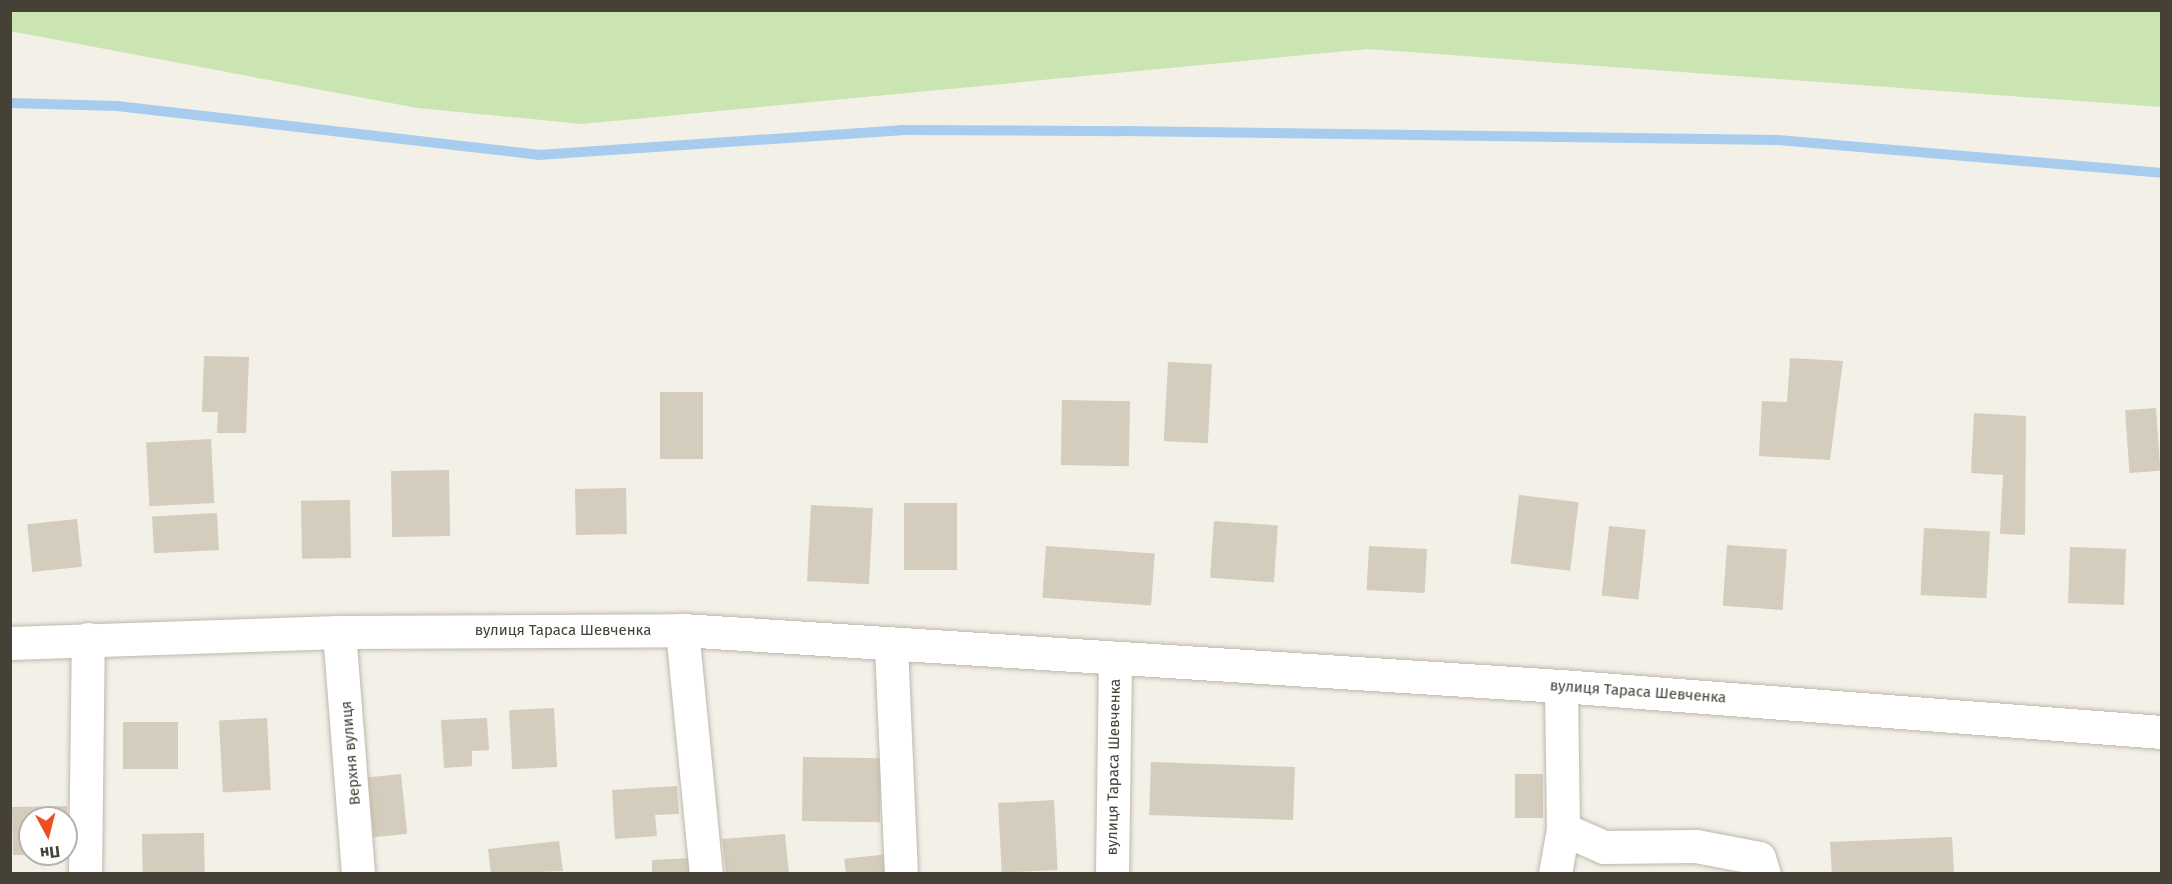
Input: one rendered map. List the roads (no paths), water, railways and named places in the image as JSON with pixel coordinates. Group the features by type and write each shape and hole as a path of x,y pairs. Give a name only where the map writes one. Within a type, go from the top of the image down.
{"street":[{"name":"вулиця Тараса Шевченка","path":"10,643 339,632 682,630 1115,661 1561,686 2162,732"},
{"path":"682,630 706,873"},
{"name":"Верхня вулиця","path":"339,632 358,873"},
{"path":"85,873 88,639"},
{"path":"891,646 901,873"},
{"name":"вулиця Тараса Шевченка","path":"1112,873 1115,661"},
{"path":"1555,873 1563,829 1561,686"},
{"path":"1563,829 1604,847 1696,846 1759,858 1764,873"}],"waterway":[{"path":"10,103 117,106 538,155 901,130 1122,131 1778,140 2162,173"}]}
